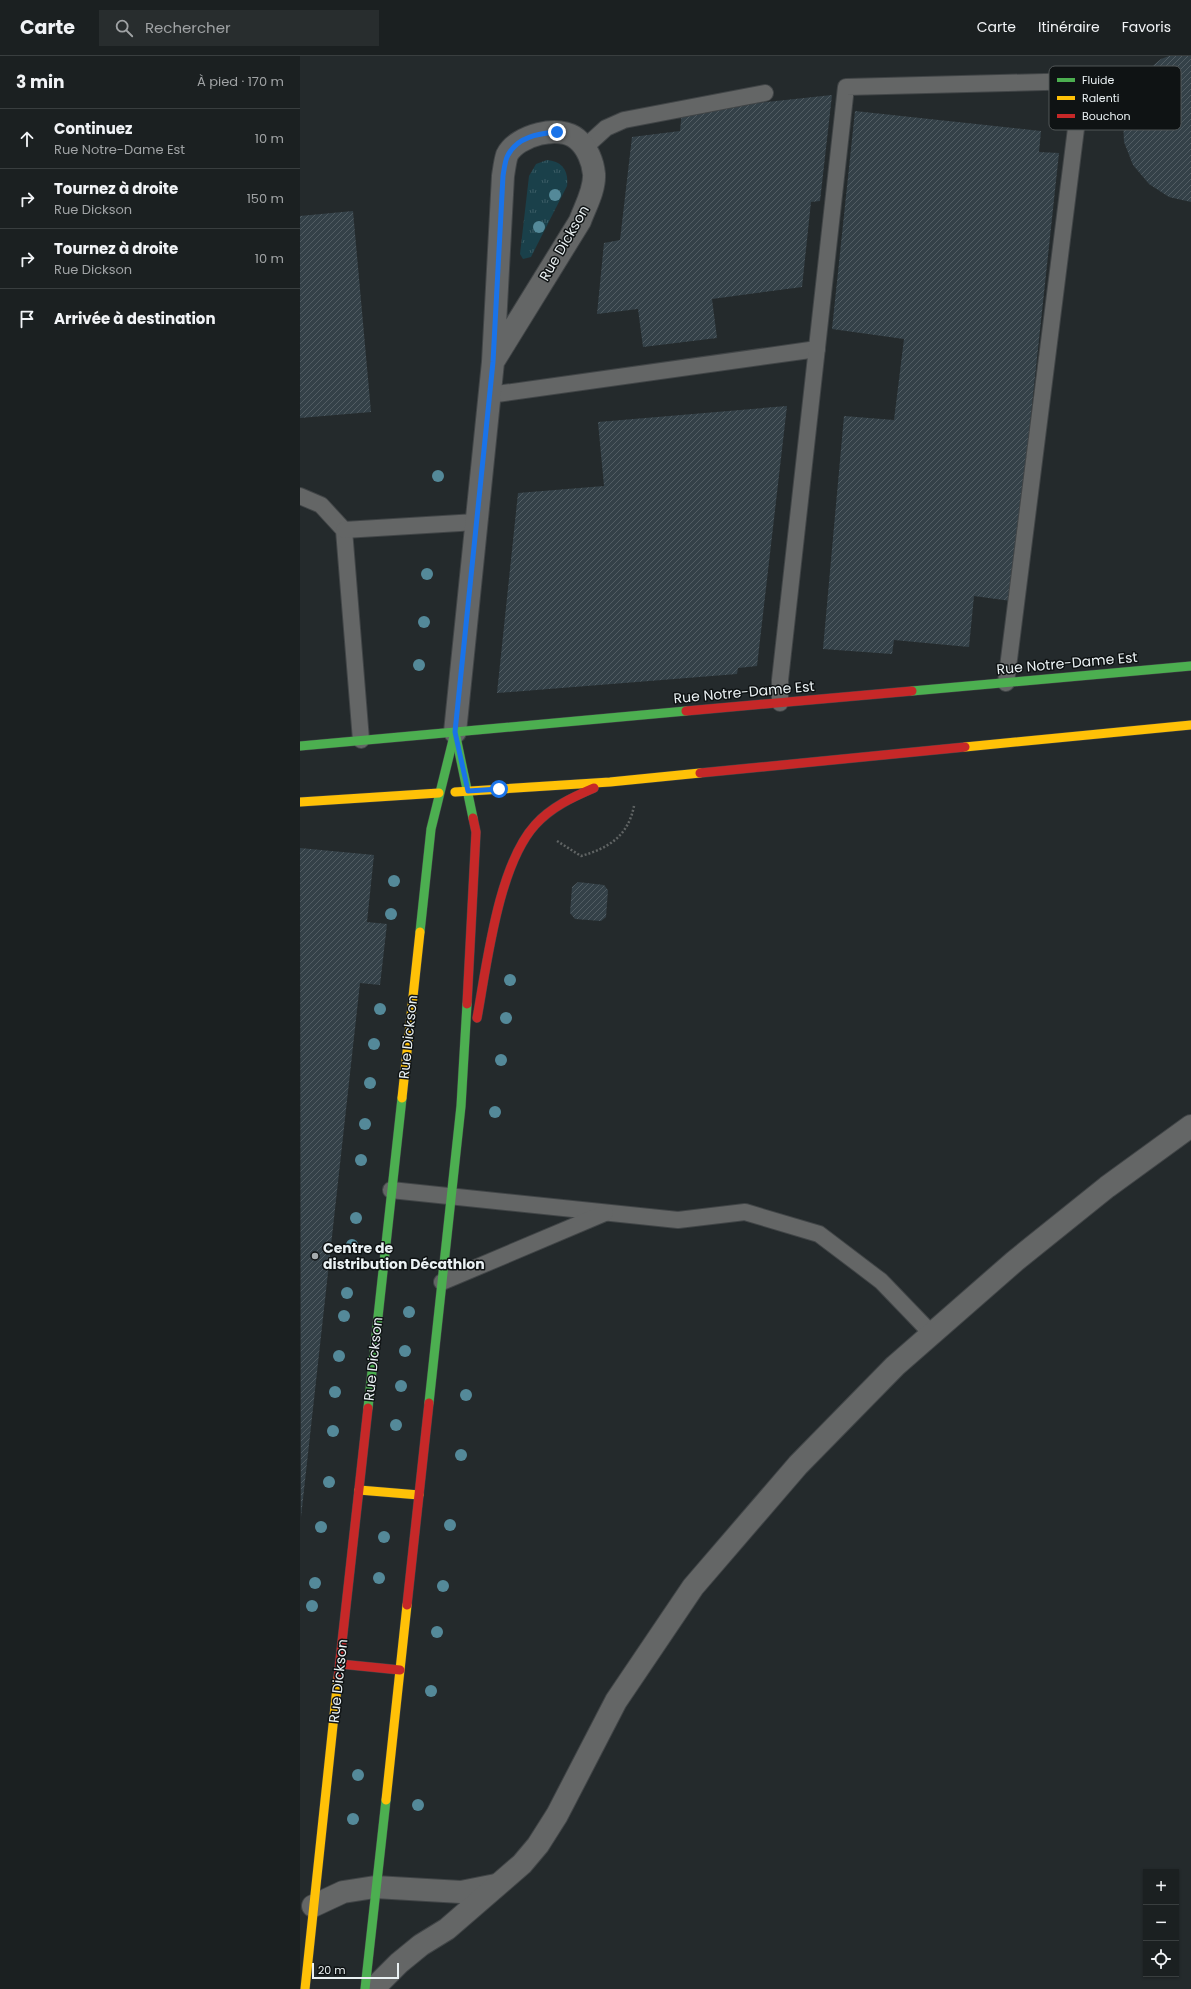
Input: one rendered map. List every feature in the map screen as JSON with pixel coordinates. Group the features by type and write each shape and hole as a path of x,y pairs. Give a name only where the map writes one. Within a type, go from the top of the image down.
{"main road":[{"name":"Rue Notre-Dame Est","path":"300,746 1191,666"},
{"path":"300,802 610,782 1191,725"},
{"name":"Rue Dickson","path":"365,1989 461,1106 476,832 455,732"},
{"name":"Rue Dickson","path":"305,1989 431,829 455,732"},
{"path":"461,1106 497,914 506,881 514,862 536,824 548,813 564,801 610,782"},
{"path":"359,1490 419,1495"},
{"path":"340,1664 400,1670"}],"street":[{"name":"Rue Dickson","path":"455,732 490,396 503,176 507,155 520,141 537,134 557,132 577,138 589,154 594,175 590,197 580,221 493,362"},
{"path":"373,1989 415,1950 447,1929 522,1864 538,1845 557,1815 616,1701 693,1586 798,1465 895,1366 1015,1261 1107,1187 1191,1126"},
{"path":"313,1906 342,1892 375,1887 461,1892 497,1885"}],"lane":[{"path":"780,703 780,680 846,87 1049,82"},
{"path":"584,148 606,128 624,120 765,93"},
{"path":"1006,683 1076,130"},
{"path":"490,396 816,348"},
{"path":"300,496 321,505 344,530 361,740"},
{"path":"344,530 476,522"},
{"path":"391,1190 678,1220 745,1212 819,1234 881,1281 932,1334"},
{"path":"442,1282 605,1213"}],"path":[{"path":"556,840 581,856 596,852 622,833 631,821 634,804"}],"green space":[{"path":"547,160 557,162 566,171 567,186 531,257 523,259 520,254 529,176 536,164"}],"building":[{"path":"1169,56 1191,56 1191,202 1169,197 1149,184 1133,165 1124,142 1124,130 1181,130 1181,66 1153,66 1161,59"},
{"path":"832,95 820,201 811,202 802,287 712,299 717,338 643,347 638,309 597,314 604,243 620,240 632,137 680,131 682,111"},
{"path":"855,111 1041,131 1039,152 1059,153 1011,601 974,596 969,647 894,640 892,654 823,649 844,416 894,420 904,339 832,329"},
{"path":"353,211 371,412 300,418 300,216"},
{"path":"787,406 757,666 738,668 737,674 497,693 518,493 604,486 598,422"},
{"name":"Centre de distribution Décathlon","path":"300,848 374,855 367,922 387,924 380,985 360,983 301,1517"},
{"path":"578,882 604,885 608,890 606,917 601,921 575,919 570,913 572,887"}],"traffic: fast":[{"path":"912,691 1191,666"},
{"path":"455,732 686,711"},
{"path":"300,746 455,732"},
{"path":"420,932 431,829 455,732"},
{"path":"456,737 473,818"},
{"path":"429,1403 461,1106 467,1004"},
{"path":"368,1408 402,1098"},
{"path":"365,1989 386,1800"}],"traffic: slow":[{"path":"965,747 1191,725"},
{"path":"455,792 610,782 700,773"},
{"path":"300,802 439,793"},
{"path":"402,1098 420,932"},
{"path":"359,1490 419,1495"},
{"path":"386,1800 407,1605"},
{"path":"305,1989 338,1678"}],"traffic: jam":[{"path":"686,711 912,691"},
{"path":"700,773 965,747"},
{"path":"477,1018 496,917 503,890 522,843 535,825 548,813 570,799 594,788"},
{"path":"467,1004 476,832 473,818"},
{"path":"407,1605 429,1403"},
{"path":"338,1678 368,1408"},
{"path":"340,1664 400,1670"}],"place":[{"name":"Centre de distribution Décathlon","path":"315,1256"}],"route":[{"path":"499,789 468,791 455,732 493,362 503,176 507,155 520,141 537,134 557,132"}]}
